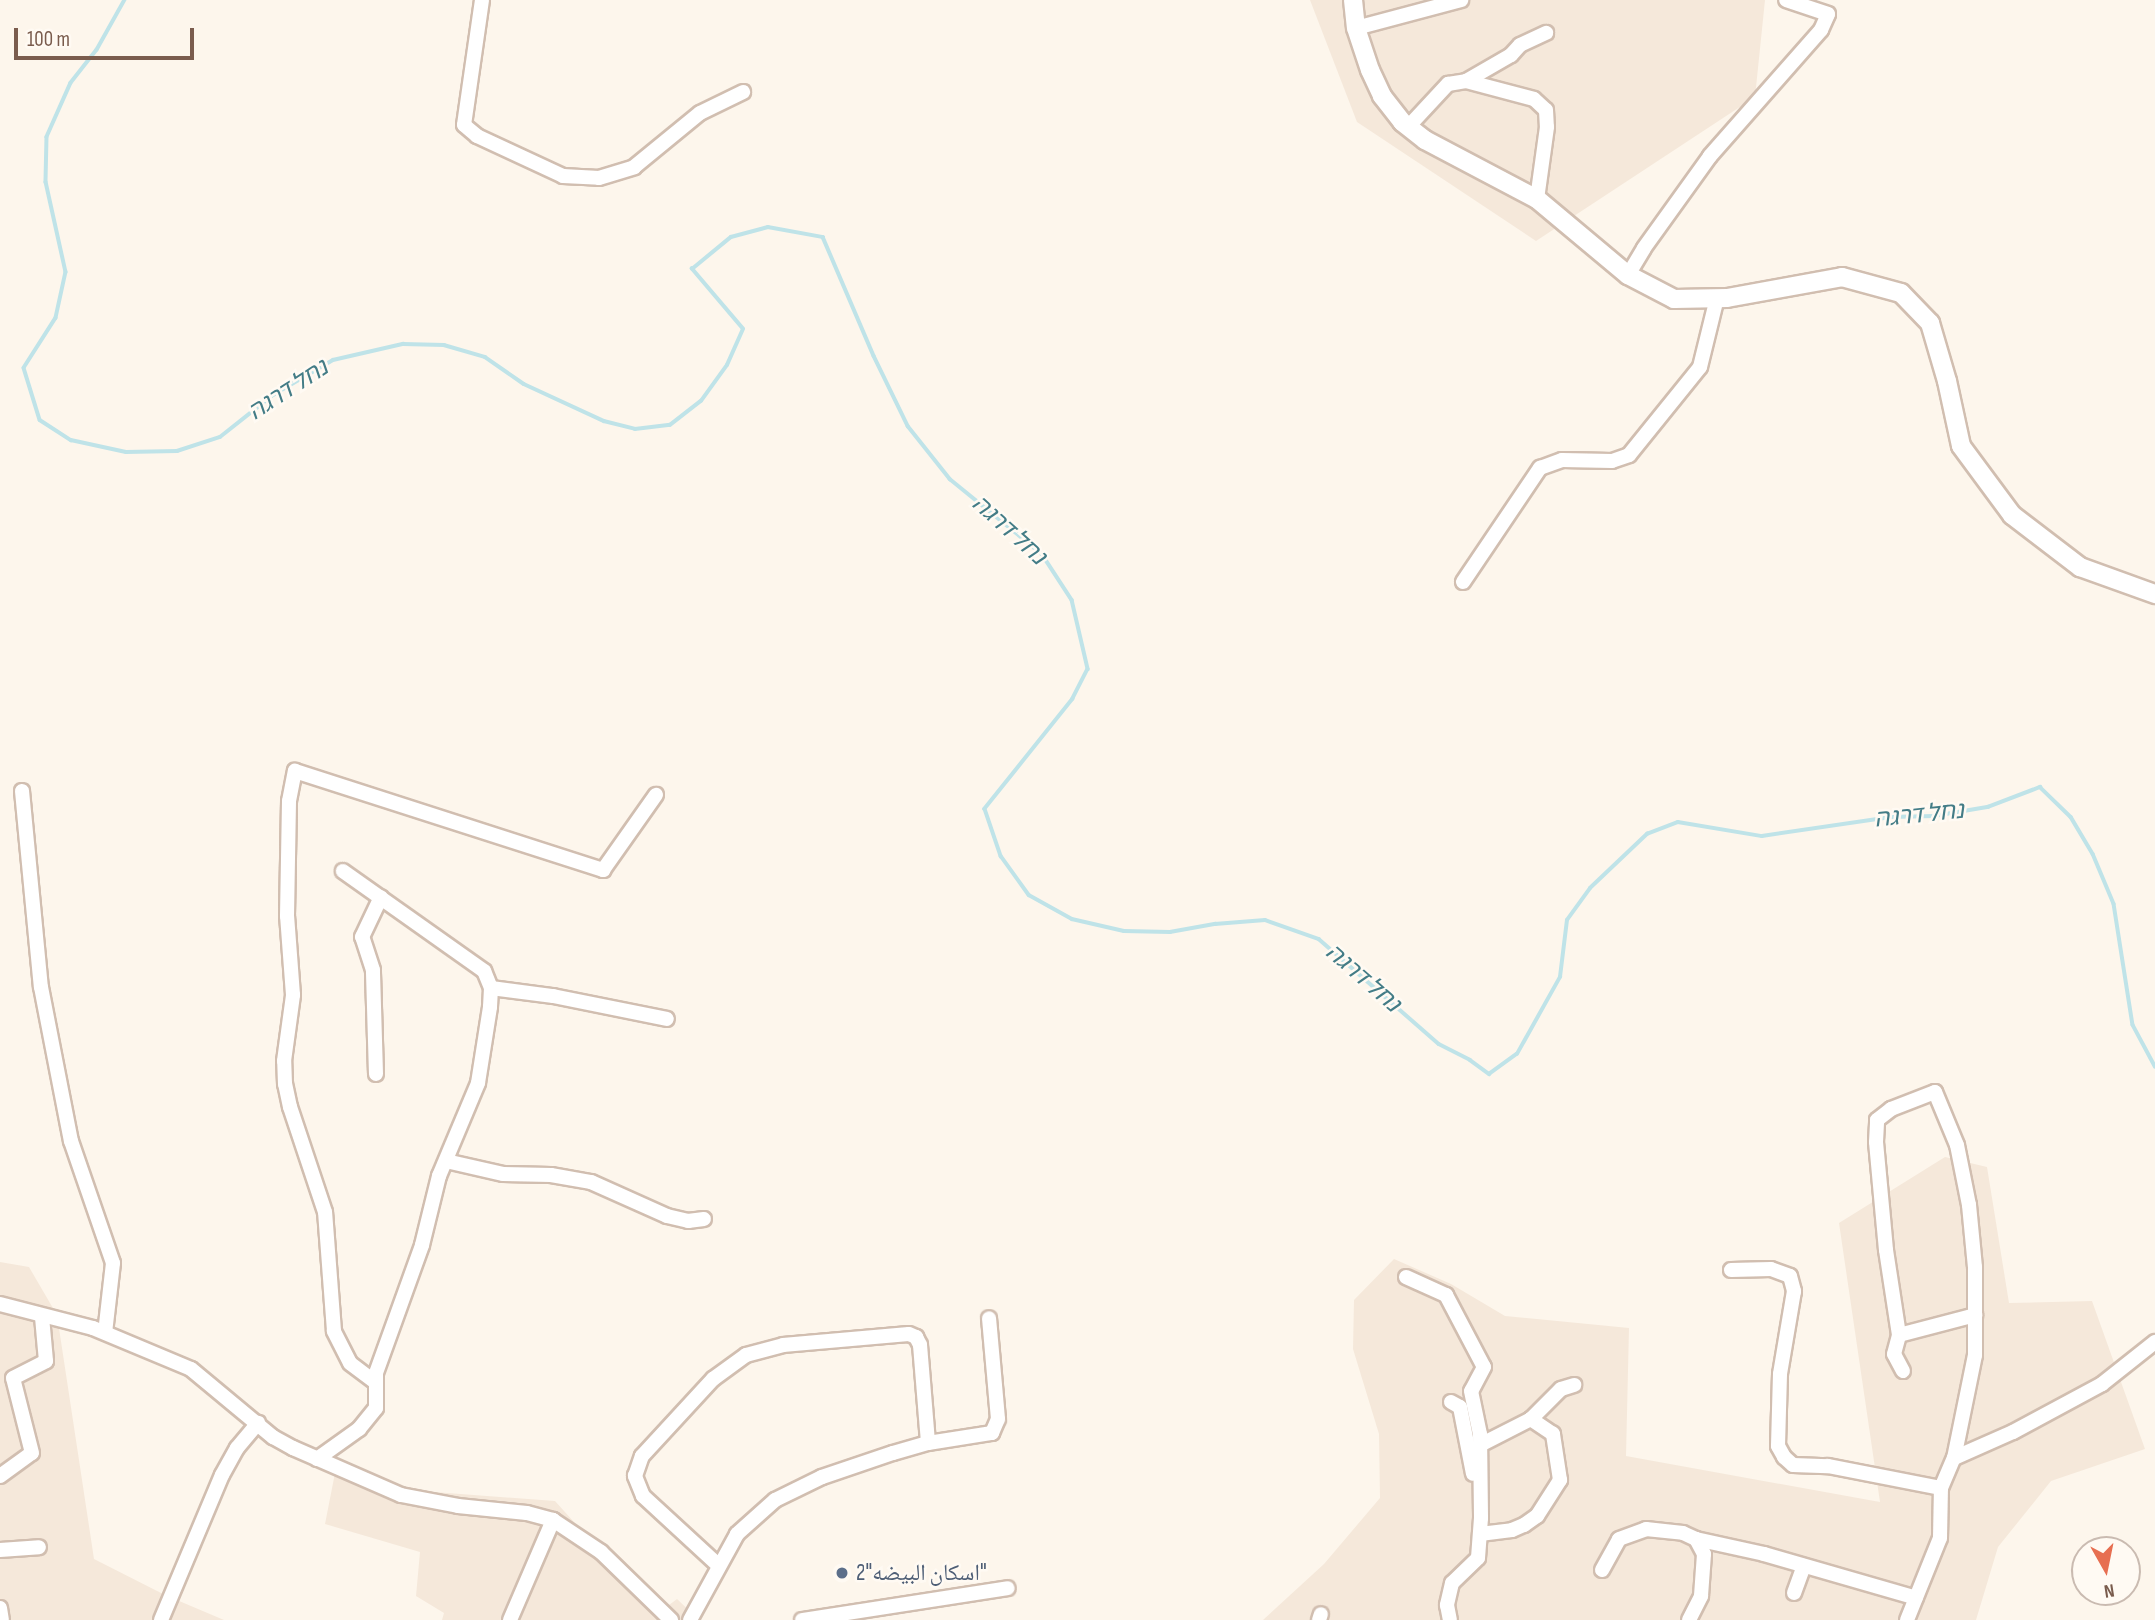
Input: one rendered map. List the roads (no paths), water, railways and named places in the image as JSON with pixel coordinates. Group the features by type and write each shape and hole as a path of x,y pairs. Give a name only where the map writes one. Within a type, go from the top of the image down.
{"street":[{"path":"482,0 464,125 477,136 563,176 599,178 634,167 700,113 743,92"},
{"path":"1353,0 1356,28 1382,96 1408,127 1424,140 1537,199 1628,275 1674,299 1717,298 1842,277 1901,293 1930,323 1961,446 2012,515 2080,567 2155,594"},
{"path":"1356,28 1461,0"},
{"path":"1628,275 1644,248 1710,156 1821,30 1828,14 1786,0"},
{"path":"1408,127 1448,84 1466,81 1511,55 1520,45 1546,33"},
{"path":"1466,81 1534,99 1546,110 1547,127 1537,199"},
{"path":"1463,582 1540,468 1562,460 1612,461 1629,455 1700,367 1717,298"},
{"path":"375,1382 351,1363 334,1331 326,1212 290,1107 285,1084 284,1062 293,995 287,915 289,801 295,771 603,870 656,796"},
{"path":"22,791 41,987 71,1141 113,1264 105,1333"},
{"path":"317,1459 369,1419 378,1399 375,1382 379,1362 422,1245 435,1191 478,1083 488,1028 491,988 484,971 343,871"},
{"path":"376,1074 373,971 362,937 381,897"},
{"path":"491,988 553,996 667,1018"},
{"path":"1903,1371 1894,1354 1899,1335 1886,1250 1876,1142 1877,1120 1891,1109 1935,1092 1957,1145 1969,1205 1975,1267 1975,1355 1955,1458 1941,1488 1940,1538 1907,1620"},
{"path":"446,1161 503,1174 551,1175 591,1182 667,1216 688,1221 704,1219"},
{"path":"1731,1270 1771,1269 1790,1276 1794,1291 1780,1374 1778,1446 1784,1458 1793,1465 1828,1466 1941,1488"},
{"path":"1406,1277 1446,1295 1484,1367 1471,1391 1480,1446 1482,1518 1478,1558 1452,1583 1447,1605 1450,1620"},
{"path":"0,1304 105,1333 191,1369 293,1448 401,1495 458,1506 527,1513 553,1520 601,1552 671,1620"},
{"path":"1899,1335 1975,1315"},
{"path":"0,1476 32,1453 13,1378 46,1361 41,1317"},
{"path":"690,1620 737,1534 775,1500 822,1477 928,1443 992,1433 998,1426 989,1318"},
{"path":"718,1565 643,1496 635,1476 642,1456 713,1379 746,1355 783,1345 909,1334 916,1337 920,1345 928,1443"},
{"path":"1955,1458 2013,1432 2102,1384 2155,1342"},
{"path":"1480,1446 1531,1419 1560,1389 1574,1385"},
{"path":"1451,1402 1460,1407 1473,1470 1473,1505 1482,1518"},
{"path":"1480,1534 1512,1530 1524,1525 1537,1516 1560,1480 1553,1434 1531,1419"},
{"path":"160,1620 222,1475 237,1448 258,1423"},
{"path":"510,1620 553,1520"},
{"path":"1602,1570 1619,1539 1646,1529 1683,1532 1696,1539 1916,1598"},
{"path":"1689,1620 1701,1596 1704,1554 1696,1539"},
{"path":"0,1550 39,1547"},
{"path":"1794,1593 1804,1566"},
{"path":"802,1620 1008,1588"},
{"path":"0,1608 2,1620"}],"waterway":[{"name":"נחל דרגה","path":"125,0 97,50 71,83 47,137 46,182 66,272 56,318 24,368 40,420 71,440 126,452 177,451 220,437 273,395 333,360 403,344 444,345 485,357 524,384 604,421 635,429 670,425 701,401 727,365 743,329 692,269 731,237 768,227 823,237 874,356 908,426 950,479 1042,554 1072,600 1088,669 1073,699 985,809 1001,856 1029,895 1072,919 1124,931 1170,932 1215,924 1265,920 1319,939 1439,1044 1470,1060 1489,1074 1517,1054 1560,977 1567,920 1590,888 1647,834 1678,822 1762,836 1891,817 1934,816 1988,807 2040,787 2071,817 2093,854 2114,904 2133,1025 2155,1066"}],"place":[{"name":"اسكان البيضه\"2\"","path":"842,1573"}]}
